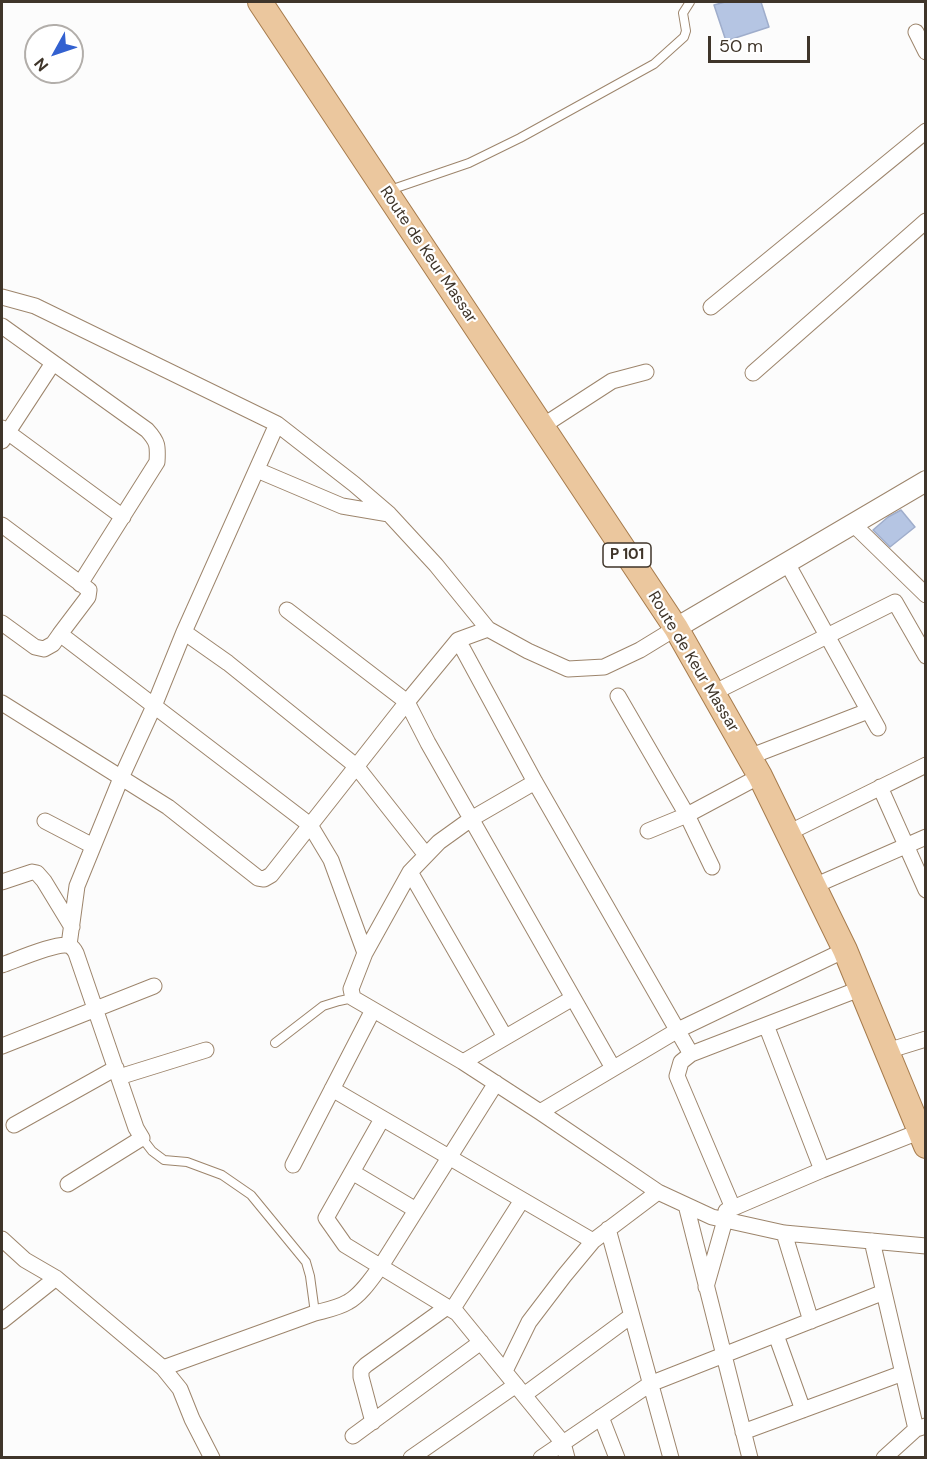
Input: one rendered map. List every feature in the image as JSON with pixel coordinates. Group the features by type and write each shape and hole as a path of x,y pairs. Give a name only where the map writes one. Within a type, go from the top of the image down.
{"main road":[{"name":"Route de Keur Massar","path":"261,2 676,628 754,767 814,886 862,988 924,1135"}],"street":[{"path":"916,32 926,52"},
{"path":"711,307 926,131"},
{"path":"753,373 926,221"},
{"path":"2,297 35,306 277,424 389,514 436,565 488,628 528,651 568,669 604,667 640,650 925,483"},
{"path":"2,326 147,430 156,440 157,462 80,584"},
{"path":"53,363 4,434 123,517"},
{"path":"541,427 612,381 646,372"},
{"path":"69,945 77,886 184,632 277,424"},
{"path":"257,470 342,506 389,514"},
{"path":"853,524 926,595"},
{"path":"2,525 88,590 88,597 53,644 44,650 35,647 2,623"},
{"path":"787,563 878,728"},
{"path":"712,693 895,602 926,656"},
{"path":"287,610 407,702 428,743 613,1068"},
{"path":"2,704 168,807 258,878 264,879 271,875 458,640 488,628"},
{"path":"184,632 228,663 356,766 426,855"},
{"path":"60,634 310,825 331,860 365,953"},
{"path":"458,640 535,782 692,1054"},
{"path":"618,696 687,816 712,867"},
{"path":"648,831 687,816 754,767 868,711"},
{"path":"788,833 926,765"},
{"path":"535,782 471,819 439,842 410,872 365,953 351,989 353,998 463,1062 658,1192 686,1205 784,1233 926,1246"},
{"path":"880,787 926,890"},
{"path":"45,821 93,846"},
{"path":"814,886 926,837"},
{"path":"2,882 32,872 37,873 72,927"},
{"path":"410,872 505,1038"},
{"path":"2,965 58,945 69,945 76,953 136,1128 142,1138 68,1184"},
{"path":"540,1112 678,1030 845,950"},
{"path":"2,1046 154,986"},
{"path":"706,1287 724,1215 677,1076 681,1062 692,1054 862,988"},
{"path":"463,1062 573,998"},
{"path":"293,1165 373,1010"},
{"path":"766,1025 822,1170"},
{"path":"887,1051 926,1039"},
{"path":"14,1125 118,1073 206,1050"},
{"path":"163,1368 315,1313 337,1308 351,1301 381,1266 496,1083"},
{"path":"332,1089 593,1241"},
{"path":"382,1119 326,1218 345,1245 457,1313 520,1390 565,1450"},
{"path":"724,1215 822,1170 924,1135"},
{"path":"352,1172 416,1210"},
{"path":"505,1371 529,1322 593,1241 658,1192"},
{"path":"373,1422 361,1370 450,1309 522,1200"},
{"path":"686,1205 750,1458"},
{"path":"608,1229 671,1458"},
{"path":"784,1233 811,1321"},
{"path":"2,1239 26,1260 56,1278 163,1368 180,1389 212,1458"},
{"path":"872,1241 903,1373 921,1428 884,1458"},
{"path":"2,1321 56,1278"},
{"path":"541,1458 565,1450 601,1417 650,1384 884,1292"},
{"path":"411,1458 429,1452 631,1317"},
{"path":"776,1335 804,1410"},
{"path":"354,1436 481,1342"},
{"path":"743,1432 903,1373"},
{"path":"601,1417 616,1458"}],"lane":[{"path":"386,192 469,163 520,138 654,64 684,37 686,31 683,13 690,2"},
{"path":"275,1043 323,1006 353,998"},
{"path":"142,1138 152,1151 164,1160 188,1162 222,1175 251,1195 306,1262 315,1313"}],"building":[{"path":"725,2 761,2 769,27 726,41 714,5"},
{"path":"901,510 915,527 890,547 873,530 888,517"}]}
